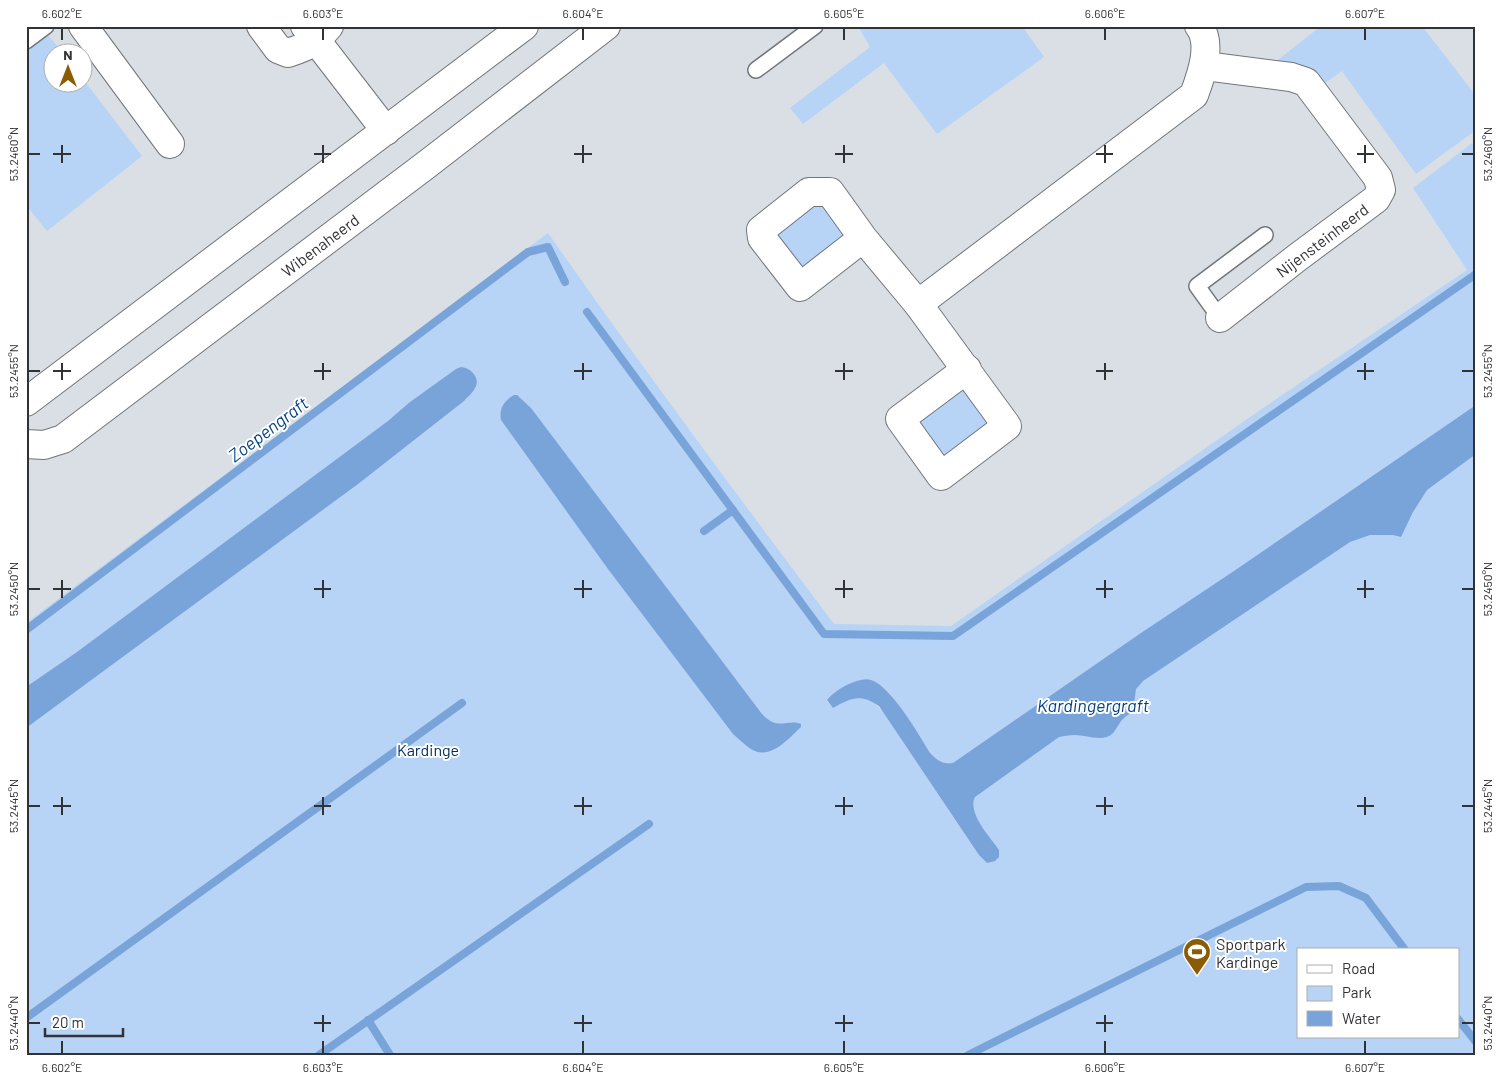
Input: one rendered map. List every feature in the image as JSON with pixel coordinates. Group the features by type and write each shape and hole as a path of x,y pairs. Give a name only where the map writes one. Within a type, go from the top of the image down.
{"street":[{"path":"83,26 170,144"},
{"path":"261,26 278,48 288,53 308,46 317,31 386,131"},
{"path":"26,402 524,26"},
{"name":"Wibenaheerd","path":"26,444 44,445 63,439 410,177 606,26"},
{"path":"918,304 1194,95 1205,66 1204,32 1199,26"},
{"name":"Nijensteinheerd","path":"1205,66 1290,77 1306,82 1378,178 1381,190 1376,199 1220,318"},
{"path":"863,238 918,304 967,369"}],"lane":[{"path":"26,41 46,26"},
{"path":"756,70 815,26"},
{"name":"Nijensteinheerd","path":"1220,318 1197,286 1265,235"}],"green space":[{"path":"858,26 1022,26 1044,57 937,134 884,63 803,124 790,108 870,47"},
{"path":"1321,26 1422,26 1476,96 1476,130 1416,174 1342,71 1322,85 1274,63"},
{"path":"47,34 54,42 42,42 42,92 92,91 142,156 47,231 26,205 26,50"},
{"name":"Kardinge","path":"1472,143 1476,148 1476,1055 26,1055 26,623 548,233 618,332 834,624 951,626 1263,408 1467,270 1413,188","holes":["861,680 882,687 891,695 922,741 909,751 893,725 872,702 864,698 855,698 833,708 827,701 843,687"]},
{"path":"820,202 851,236 802,275 770,232"},
{"path":"965,379 991,423 946,464 913,421"}],"water":[{"path":"461,367 471,371 477,381 474,390 464,401 358,484 26,728 26,687 77,652 388,421 410,402"},
{"path":"514,395 517,395 531,408 762,714 773,722 801,724 801,727 778,747 765,752 758,752 751,749 733,734 608,569 501,420 503,405"},
{"name":"Kardingergraft","path":"1476,405 1476,454 1427,490 1413,512 1401,537 1370,535 1350,542 1143,681 1136,689 1133,712 1124,718 1112,734 1101,738 1075,735 1059,737 975,797 973,803 977,817 985,832 999,850 999,857 995,861 987,863 979,855 879,706 866,699 856,698 833,708 827,700 837,691 857,681 868,679 879,684 896,701 930,753 940,761 953,763"}],"waterway":[{"name":"Zoepengraft","path":"26,630 528,252 548,247 565,282"},
{"path":"587,312 824,634 953,636 1476,274"},
{"path":"704,531 733,510"},
{"path":"26,1018 462,703"},
{"path":"319,1055 649,824"},
{"path":"968,1055 1306,887 1339,886 1366,898 1404,948"},
{"path":"368,1020 390,1055"},
{"path":"1460,1022 1476,1042"}],"place":[{"name":"Sportpark Kardinge","path":"1197,976"}]}
